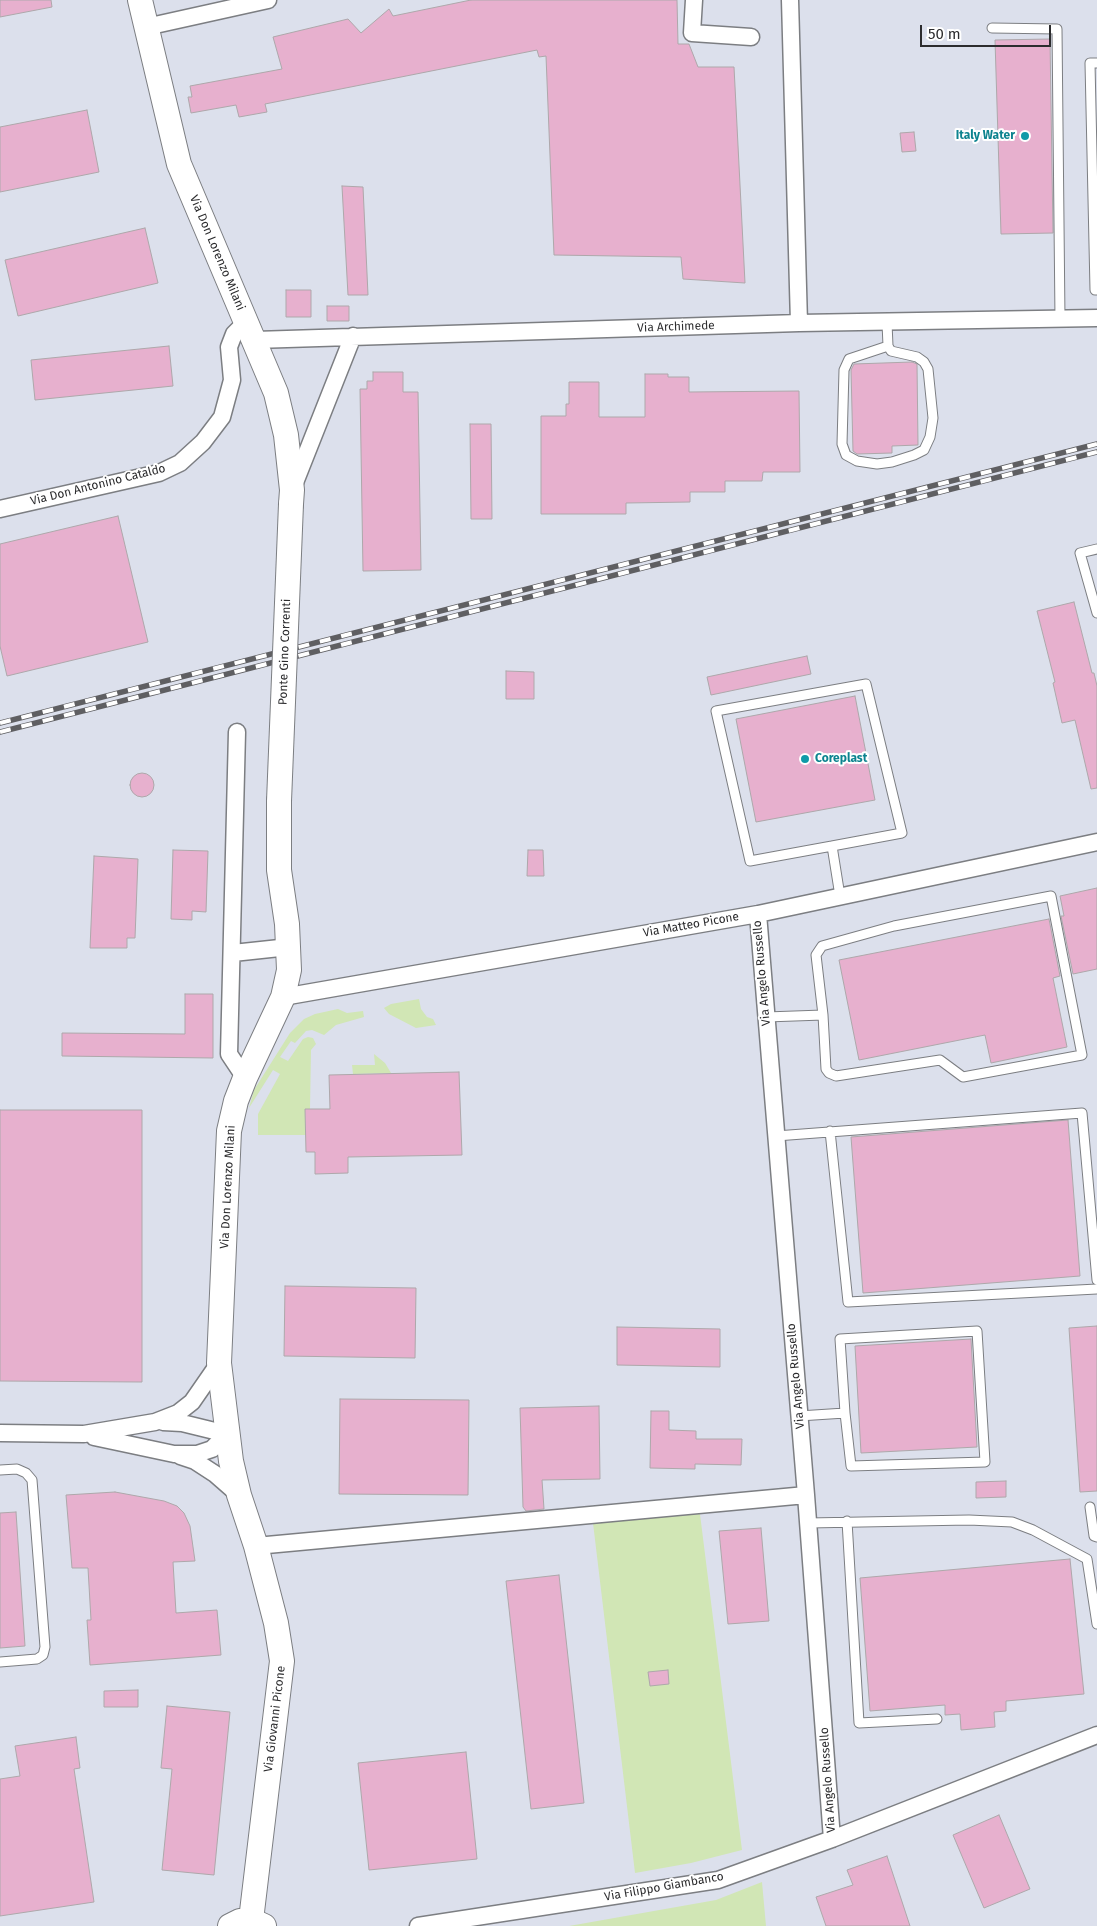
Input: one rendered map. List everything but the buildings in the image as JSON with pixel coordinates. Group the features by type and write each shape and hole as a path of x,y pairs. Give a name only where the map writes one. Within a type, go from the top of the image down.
{"street":[{"name":"Via Don Lorenzo Milani","path":"140,0 179,164 276,393 286,435 292,497"},
{"path":"146,27 268,0"},
{"path":"694,0 692,33 751,37"},
{"path":"790,0 799,323"},
{"name":"Via Archimede","path":"251,331 353,336 799,323 1097,318"},
{"name":"Via Don Antonino Cataldo","path":"0,509 159,473 180,463 203,442 222,418 232,380 229,347 234,334 251,331"},
{"path":"292,497 353,336"},
{"name":"Ponte Gino Correnti","path":"279,801 292,497"},
{"path":"237,732 229,1054 245,1078"},
{"name":"Via Don Lorenzo Milani","path":"227,1434 219,1364 229,1131 236,1101 245,1078 283,997 288,970 287,924 279,870 279,801"},
{"name":"Via Matteo Picone","path":"283,997 758,914 1097,842"},
{"name":"Via Angelo Russello","path":"758,914 806,1495 832,1839"},
{"path":"232,952 289,947"},
{"path":"155,1422 178,1413 192,1402 219,1364"},
{"path":"0,1433 84,1434 155,1422 182,1422 227,1434"},
{"path":"84,1434 174,1454 195,1461 215,1474 239,1495"},
{"path":"174,1454 197,1454 212,1449 227,1434"},
{"name":"Via Giovanni Picone","path":"227,1434 239,1495 256,1546 276,1623 282,1661 248,1924"},
{"path":"256,1546 806,1495"},
{"name":"Via Filippo Giambanco","path":"418,1926 718,1880 832,1839 1097,1735"}],"lane":[{"path":"992,28 1057,28 1060,319"},
{"path":"1097,63 1090,63 1095,290 1097,290"},
{"path":"887,323 888,346 891,351 917,357 924,362 928,369 933,418 930,437 924,450 914,456 877,464 857,461 846,455 842,444 844,370 849,359 888,346"},
{"path":"1097,549 1080,553 1097,613"},
{"path":"866,684 902,833 832,846 750,861 716,711 866,684"},
{"path":"832,846 840,896"},
{"path":"1051,896 1082,1055 963,1078 940,1060 836,1076 829,1073 826,1069 823,1015 816,955 822,946 894,926 1051,896"},
{"path":"766,1017 823,1015"},
{"path":"776,1136 1082,1113 1097,1280"},
{"path":"830,1131 848,1302 1097,1289"},
{"path":"977,1331 985,1462 851,1466 845,1413 840,1339 977,1331"},
{"path":"799,1416 845,1413"},
{"path":"0,1470 17,1469 26,1473 32,1480 45,1647 43,1655 37,1659 0,1662"},
{"path":"1090,1508 1094,1536 1097,1537"},
{"path":"808,1523 970,1520 1012,1522 1033,1530 1088,1559 1097,1624"},
{"path":"847,1522 859,1723 937,1719"}],"shaded area":[{"path":"0,0 1097,0 1097,1926 0,1926"}],"green space":[{"path":"419,999 421,1009 427,1017 433,1019 436,1025 416,1028 389,1014 384,1008 391,1004"},
{"path":"338,1009 347,1013 363,1011 364,1017 336,1025 324,1035 312,1030 306,1031 295,1043 291,1041 280,1057 288,1061 303,1039 308,1037 313,1038 316,1044 311,1050 310,1109 305,1110 306,1135 258,1135 258,1114 280,1074 273,1070 249,1108 254,1090 290,1033 304,1019 315,1014"},
{"path":"374,1054 385,1063 391,1073 353,1074 352,1065 375,1065"},
{"path":"700,1514 742,1850 691,1863 635,1873 593,1523"},
{"path":"762,1882 766,1926 569,1926 716,1900"}],"railway":[{"path":"0,723 1097,444"},
{"path":"0,732 1097,452"}],"place":[{"name":"Italy Water","path":"1025,136"},
{"name":"Coreplast","path":"805,759"}]}
